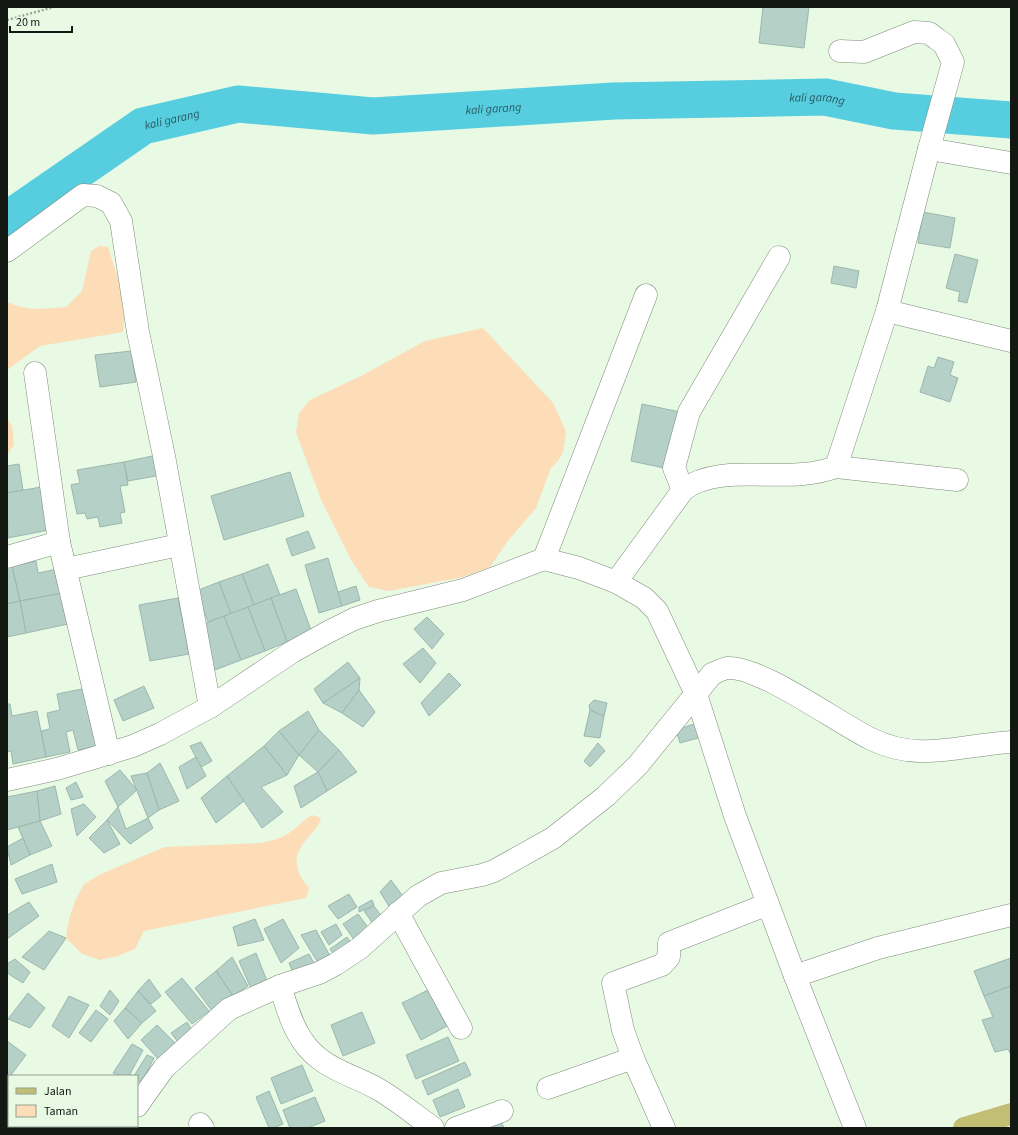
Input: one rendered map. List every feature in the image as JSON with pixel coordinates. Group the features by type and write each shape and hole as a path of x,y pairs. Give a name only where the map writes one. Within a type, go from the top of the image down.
{"main road":[{"path":"964,1128 1011,1114"}],"street":[{"path":"836,467 887,311 940,106 953,62 944,44 929,33 914,32 864,52 840,51"},
{"path":"931,140 1011,164"},
{"path":"7,251 83,195 97,196 112,203 121,221 138,332 164,456 179,545 210,707"},
{"path":"684,490 674,468 689,412 779,257"},
{"path":"544,559 646,295"},
{"path":"887,311 1011,341"},
{"path":"35,373 59,542 109,754"},
{"path":"616,582 684,490 692,483 708,478 727,476 802,475 820,472 836,467 957,480"},
{"path":"7,557 59,542"},
{"path":"66,569 179,545"},
{"path":"7,780 57,769 109,754 133,746 160,734 210,707 292,652 354,619 398,605 457,592 544,559 579,568 616,582 644,598 657,611 696,694 724,786 795,976 855,1128"},
{"path":"138,1105 164,1068 228,1009 280,986 318,973 336,964 360,948 418,896 441,883 482,875 494,871 553,838 606,796 638,765 712,674 726,668 744,671 767,680 870,738 890,747 908,751 928,752 1011,742"},
{"path":"664,1128 633,1058 623,1030 613,983 662,965 669,957 668,943 768,904"},
{"path":"398,914 461,1028"},
{"path":"795,976 878,948 1011,915"},
{"path":"280,986 291,1018 302,1040 319,1058 346,1075 377,1089 433,1128"},
{"path":"548,1088 633,1058"},
{"path":"456,1128 502,1111"}],"path":[{"path":"7,20 54,7"}],"green space":[{"path":"99,246 108,247 126,304 123,332 40,346 7,370 7,302 29,308 43,309 66,307 82,291 91,251"},
{"path":"483,328 554,404 566,432 563,452 558,461 551,468 536,508 507,542 490,567 463,577 389,591 369,587 351,560 322,502 296,432 299,413 310,400 361,376 425,341"},
{"path":"7,418 12,426 14,445 7,455"},
{"path":"312,815 321,818 320,822 301,847 297,859 298,871 309,888 306,898 144,931 135,949 118,956 100,960 82,954 66,938 69,919 75,901 84,884 101,874 165,847 261,843 272,840 289,833"}],"building":[{"path":"763,7 809,7 804,48 759,43"},
{"path":"923,212 955,218 950,248 918,243"},
{"path":"955,254 978,260 967,303 958,301 960,292 946,288"},
{"path":"834,266 859,271 856,288 831,283"},
{"path":"131,351 136,382 100,387 95,355"},
{"path":"938,357 954,362 950,375 958,378 950,402 920,392 928,366 934,368"},
{"path":"642,404 680,412 669,469 631,461"},
{"path":"157,455 161,475 128,481 124,462"},
{"path":"124,462 128,485 120,486 125,512 120,513 122,523 100,527 98,517 87,519 85,513 77,514 71,485 80,483 77,470"},
{"path":"19,464 23,490 7,493 7,466"},
{"path":"290,472 304,516 224,540 211,496"},
{"path":"41,487 49,530 8,538 7,493"},
{"path":"308,531 315,548 292,556 286,539"},
{"path":"328,558 342,606 319,613 305,565"},
{"path":"36,561 38,573 57,569 62,593 20,601 12,566"},
{"path":"268,564 280,595 254,605 242,574"},
{"path":"12,566 20,601 7,604 7,567"},
{"path":"242,574 254,605 231,614 219,582"},
{"path":"219,582 231,614 208,622 196,591"},
{"path":"356,586 360,600 342,606 338,592"},
{"path":"296,589 312,633 287,642 271,598"},
{"path":"62,593 68,624 26,633 20,601"},
{"path":"178,598 189,654 150,661 139,605"},
{"path":"271,598 287,642 265,651 248,607"},
{"path":"20,601 26,633 7,637 7,604"},
{"path":"248,607 265,651 241,660 224,616"},
{"path":"224,616 241,660 215,670 199,626"},
{"path":"427,617 444,634 432,649 414,629"},
{"path":"423,648 436,663 420,683 403,664"},
{"path":"348,662 360,678 323,703 314,689"},
{"path":"449,673 461,685 429,716 421,703"},
{"path":"360,678 359,690 342,713 323,703"},
{"path":"144,686 154,708 123,721 114,700"},
{"path":"87,688 99,746 78,750 73,730 66,732 70,752 46,757 41,731 50,729 47,713 60,710 57,694"},
{"path":"359,690 375,712 363,727 342,713"},
{"path":"594,700 607,703 604,716 590,710 589,705"},
{"path":"7,704 10,704 12,716 37,711 46,757 13,764 11,751 7,752"},
{"path":"590,710 604,716 600,738 584,736"},
{"path":"308,711 319,730 299,755 279,731"},
{"path":"697,723 702,737 680,743 676,730"},
{"path":"319,730 339,750 318,772 299,755"},
{"path":"279,731 299,755 287,775 264,746"},
{"path":"201,742 212,761 201,767 190,746"},
{"path":"598,743 605,751 590,767 584,761"},
{"path":"264,746 287,775 261,787 283,812 262,828 227,776"},
{"path":"339,750 357,772 327,791 318,772"},
{"path":"196,757 206,776 187,789 179,767"},
{"path":"160,763 179,801 159,810 147,773"},
{"path":"120,770 137,790 118,807 105,781"},
{"path":"318,772 327,791 301,808 294,786"},
{"path":"147,773 159,810 148,818 131,776"},
{"path":"227,776 244,801 216,823 201,798"},
{"path":"76,782 83,797 71,800 66,788"},
{"path":"55,786 61,814 40,821 37,791"},
{"path":"37,791 40,821 7,830 7,797"},
{"path":"84,804 96,817 77,836 71,809"},
{"path":"118,807 126,829 148,818 153,828 130,844 107,820"},
{"path":"107,820 120,844 104,853 89,838"},
{"path":"40,821 52,846 30,855 18,827"},
{"path":"23,838 30,855 11,865 7,847"},
{"path":"52,864 57,882 22,894 15,879"},
{"path":"391,880 405,899 392,911 380,892"},
{"path":"349,894 357,907 338,919 328,906"},
{"path":"372,900 374,905 359,912 359,907"},
{"path":"29,902 39,916 7,939 7,915"},
{"path":"374,906 387,923 378,931 364,911"},
{"path":"358,914 373,934 357,944 343,924"},
{"path":"255,919 264,940 238,946 233,927"},
{"path":"283,919 299,948 281,963 264,929"},
{"path":"336,924 342,935 329,945 321,932"},
{"path":"316,930 331,958 320,966 301,935"},
{"path":"49,931 66,938 44,970 22,957"},
{"path":"347,937 355,949 339,961 330,949"},
{"path":"256,953 267,981 252,991 239,961"},
{"path":"309,954 315,965 294,975 289,963"},
{"path":"232,957 248,986 233,996 216,971"},
{"path":"1011,958 1011,986 984,996 974,971"},
{"path":"15,959 30,972 23,983 7,973 7,964"},
{"path":"216,971 233,996 212,1011 195,988"},
{"path":"182,978 209,1011 192,1024 165,992"},
{"path":"149,979 161,996 151,1004 138,991"},
{"path":"1011,986 1011,1055 1008,1049 995,1052 982,1020 993,1017 984,996"},
{"path":"110,990 119,1001 110,1015 100,1006"},
{"path":"428,990 447,1026 421,1040 402,1003"},
{"path":"138,991 156,1011 142,1023 125,1008"},
{"path":"28,993 45,1008 30,1028 8,1019"},
{"path":"69,996 89,1005 69,1038 52,1026"},
{"path":"125,1008 142,1023 128,1039 114,1021"},
{"path":"96,1010 108,1019 91,1042 79,1033"},
{"path":"362,1012 375,1043 343,1056 331,1025"},
{"path":"187,1022 194,1034 182,1047 171,1033"},
{"path":"157,1025 176,1044 161,1062 141,1040"},
{"path":"448,1037 459,1061 416,1079 406,1055"},
{"path":"7,1041 26,1055 11,1075 7,1072"},
{"path":"132,1044 143,1050 130,1075 118,1075 113,1073"},
{"path":"147,1055 154,1058 142,1082 138,1081 138,1075 135,1075"},
{"path":"465,1062 471,1075 428,1095 422,1081"},
{"path":"302,1065 313,1091 281,1104 271,1078"},
{"path":"458,1089 465,1107 440,1117 433,1100"},
{"path":"269,1091 283,1124 273,1128 269,1128 256,1097"},
{"path":"315,1097 325,1121 308,1128 290,1128 283,1110"},
{"path":"499,1117 504,1128 478,1128"},
{"path":"62,1127 89,1128 63,1128"}],"waterway":[{"name":"kali garang","path":"7,220 143,126 238,104 373,116 614,101 825,97 894,111 1011,120"}]}
